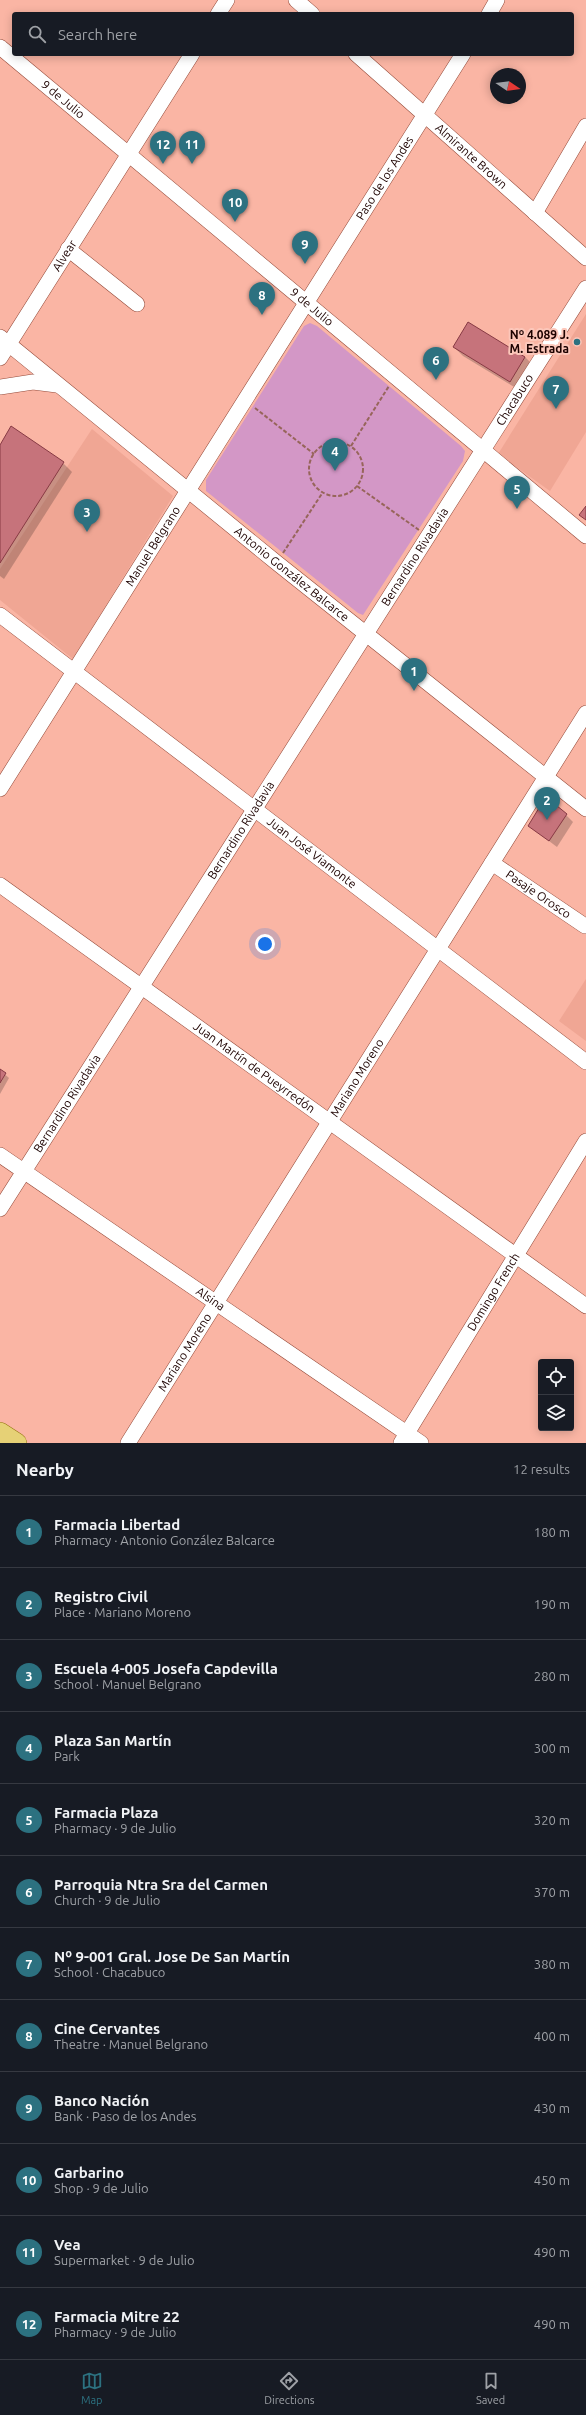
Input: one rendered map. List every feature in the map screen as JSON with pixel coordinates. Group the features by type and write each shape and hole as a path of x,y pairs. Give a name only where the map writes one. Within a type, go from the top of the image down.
{"main road":[{"path":"0,1432 18,1443"}],"street":[{"path":"219,12 227,0"},
{"path":"296,0 310,12"},
{"path":"489,12 497,0"},
{"name":"9 de Julio","path":"0,47 586,536"},
{"name":"Alvear","path":"0,358 4,340 68,250 191,56"},
{"name":"Almirante Brown","path":"358,56 424,116 586,258"},
{"name":"Paso de los Andes","path":"306,303 462,56"},
{"path":"535,213 586,126"},
{"path":"68,250 137,304"},
{"name":"Chacabuco","path":"484,451 586,288"},
{"name":"Manuel Belgrano","path":"0,789 306,303"},
{"name":"Antonio González Balcarce","path":"4,340 57,385 277,563 586,809"},
{"path":"0,387 33,382 57,385"},
{"name":"Bernardino Rivadavia","path":"0,1210 256,810 428,536 484,451"},
{"name":"Juan José Viamonte","path":"0,615 586,1062"},
{"name":"Mariano Moreno","path":"128,1443 586,713"},
{"name":"Pasaje Orosco","path":"492,863 585,926"},
{"name":"Juan Martín de Pueyrredón","path":"0,885 142,989 586,1306"},
{"name":"Domingo French","path":"404,1438 586,1141"},
{"name":"Alsina","path":"0,1156 216,1302 404,1438 420,1443"}],"path":[{"path":"351,446 395,377"},
{"path":"245,400 314,454"},
{"path":"340,442 351,446 362,462 362,474 357,486 341,495 323,492 314,483 310,472 314,454 328,443 340,442"},
{"path":"357,486 428,536"},
{"path":"277,563 323,492"}],"shaded area":[{"path":"586,314 586,432 550,491 498,454"},
{"path":"310,323 317,326 461,446 465,451 463,461 363,615 358,613 206,491 206,480 304,326"},
{"path":"92,429 173,496 73,659 0,600 0,569"},
{"path":"586,979 586,1041 559,1021"}],"building":[{"path":"468,322 525,357 510,382 453,347"},
{"path":"11,426 64,462 0,563 0,445"},
{"path":"586,506 586,520 579,515"},
{"path":"551,801 567,814 549,841 528,826 542,803"},
{"path":"0,1069 6,1073 0,1083"}],"place":[{"name":"Farmacia Mitre 22","path":"163,164"},
{"name":"Vea","path":"192,164"},
{"name":"Garbarino","path":"235,222"},
{"name":"Banco Nación","path":"305,264"},
{"name":"Cine Cervantes","path":"262,315"},
{"name":"Nº 4.089 J. M. Estrada","path":"577,342"},
{"name":"Parroquia Ntra Sra del Carmen","path":"436,380"},
{"name":"Nº 9-001 Gral. Jose De San Martín","path":"556,409"},
{"name":"Plaza San Martín","path":"335,471"},
{"name":"Farmacia Plaza","path":"517,509"},
{"name":"Escuela 4-005 Josefa Capdevilla","path":"87,532"},
{"name":"Farmacia Libertad","path":"414,691"},
{"name":"Registro Civil","path":"547,820"}]}
